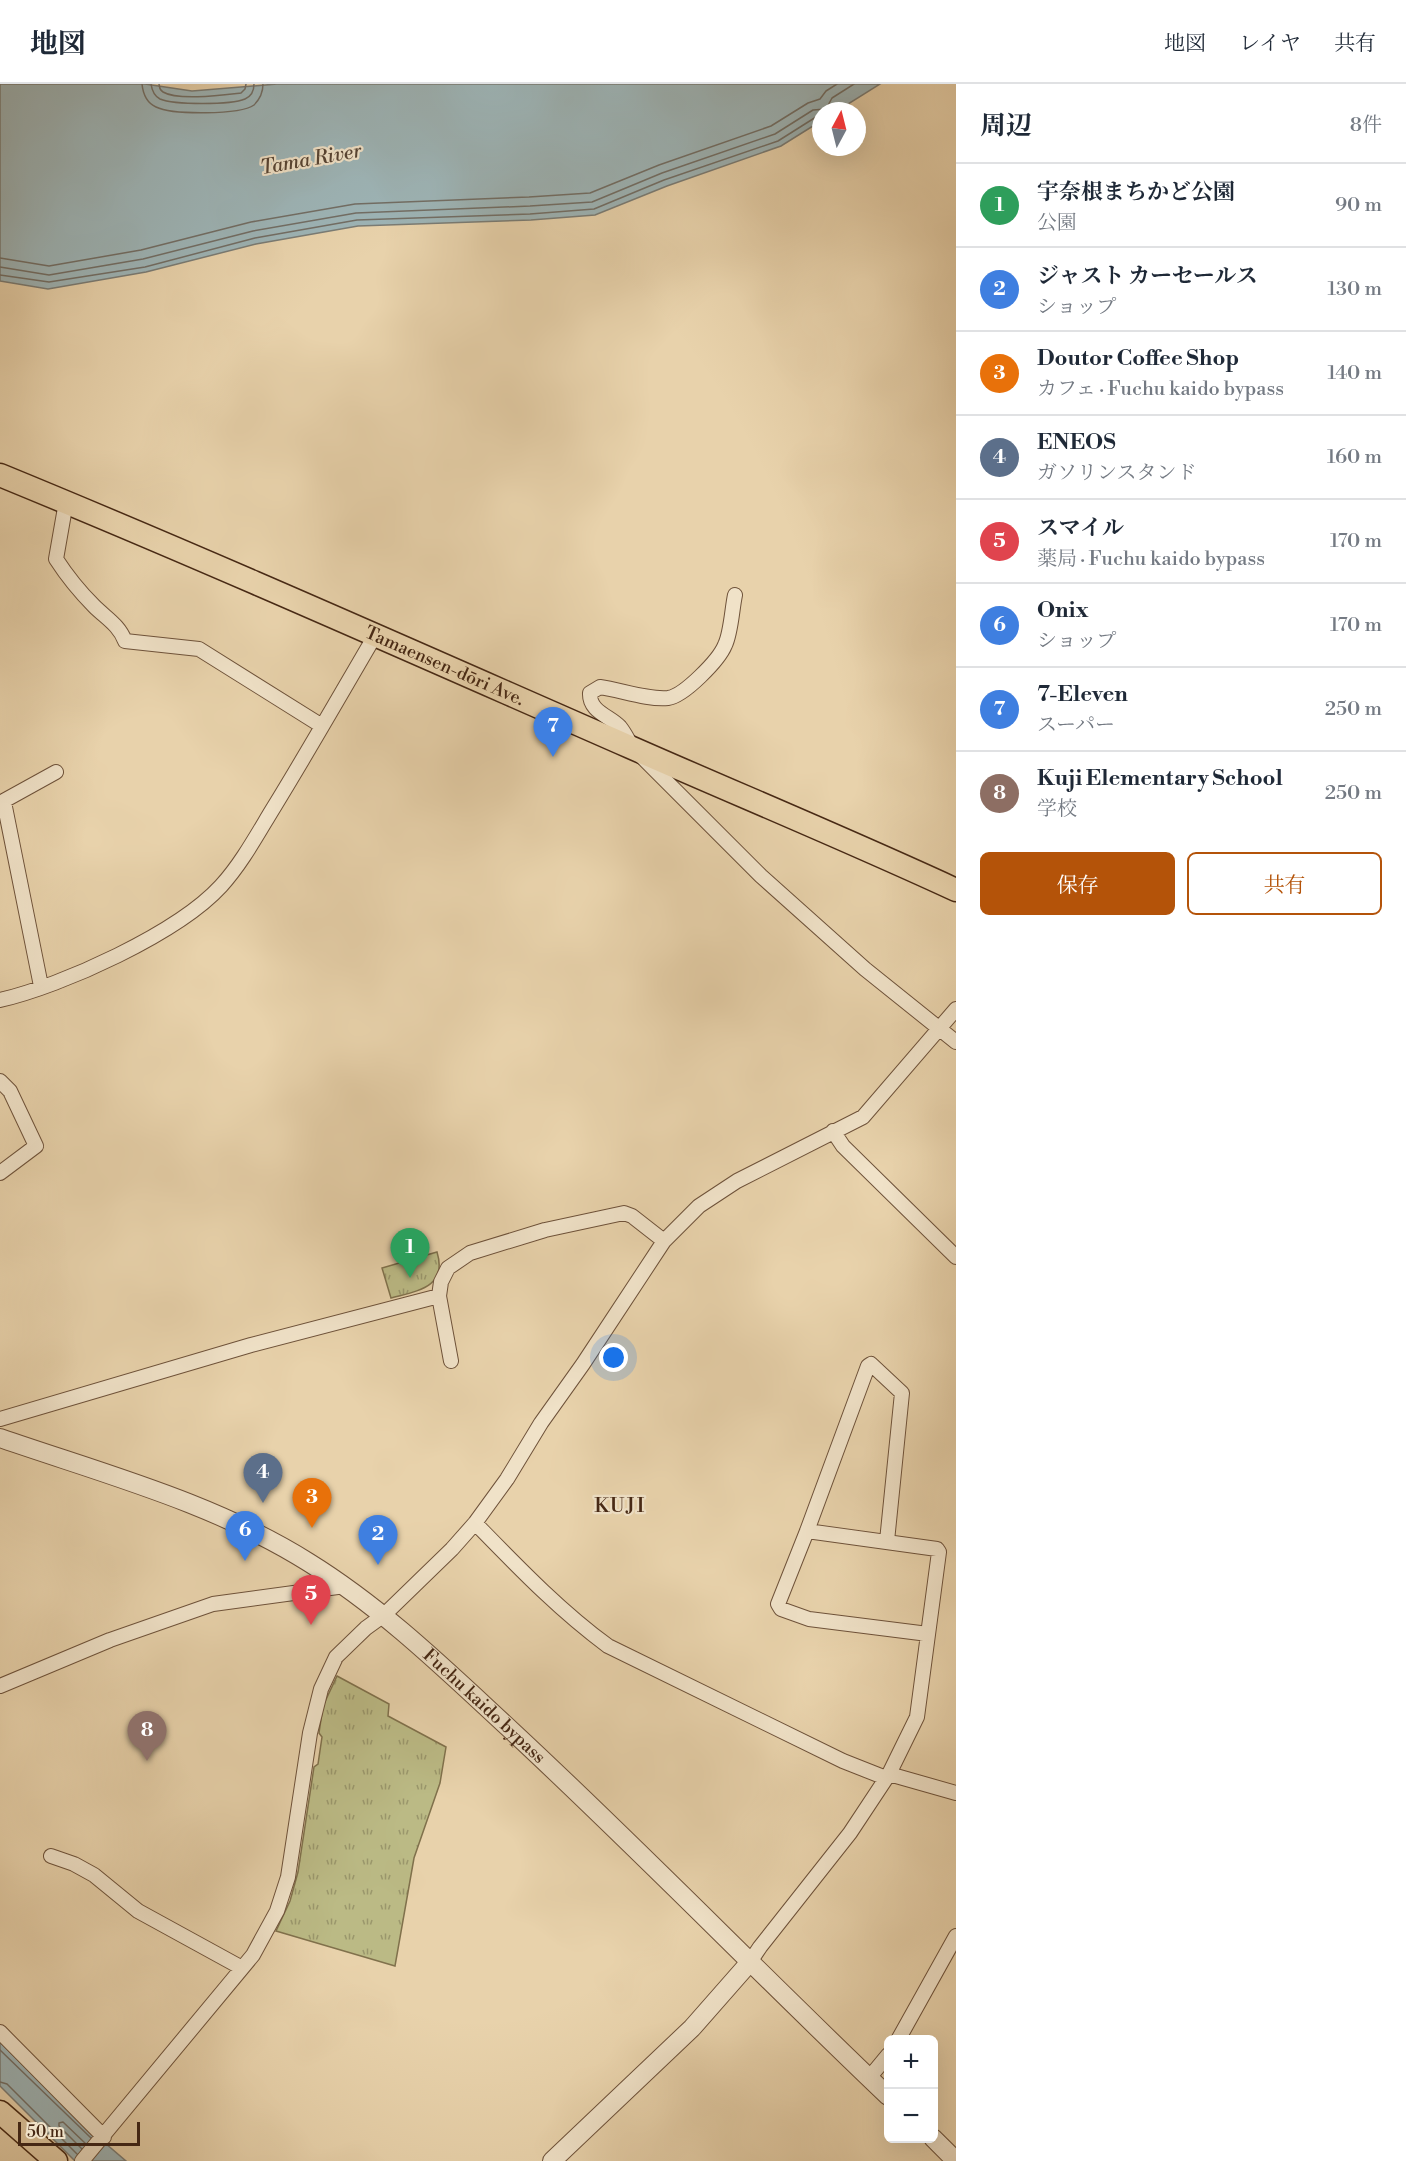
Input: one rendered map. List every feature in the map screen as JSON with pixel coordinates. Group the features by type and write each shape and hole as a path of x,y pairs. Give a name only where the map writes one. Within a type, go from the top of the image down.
{"main road":[{"name":"Tamaensen-dōri Ave.","path":"0,475 376,634 855,843 956,890"},
{"path":"0,2112 56,2161"}],"street":[{"path":"66,502 56,558 68,578 95,608 121,630 125,641 200,649 322,726"},
{"path":"735,595 725,646 701,676 684,692 670,698 600,687 590,693 590,698 596,710 620,727 633,748 761,876 865,969 956,1042"},
{"path":"0,1000 78,975 192,912 221,886 260,830 376,634"},
{"path":"41,986 2,802 56,772"},
{"path":"82,2161 253,1955 277,1911 288,1877 310,1733 321,1689 336,1657 366,1628 384,1615 452,1549 475,1523 507,1479 541,1423 664,1241 699,1206 737,1181 863,1117 956,1009"},
{"path":"0,1081 10,1091 36,1146 0,1173"},
{"path":"833,1131 843,1146 956,1257"},
{"path":"451,1361 440,1296 441,1282 448,1268 470,1253 545,1230 624,1214 632,1216 664,1241"},
{"path":"0,1419 251,1345 440,1296"},
{"path":"887,1541 902,1393 871,1364 868,1366 778,1604 781,1609 809,1619 928,1634"},
{"name":"Fuchu kaido bypass","path":"0,1438 188,1503 239,1524 307,1561 345,1586 384,1615 548,1764 884,2092"},
{"path":"475,1523 536,1585 608,1646 843,1761 887,1776 956,1793"},
{"path":"552,2161 693,2028 750,1962 850,1833 887,1776 917,1717 939,1552 937,1549 887,1541 807,1531"},
{"path":"0,1686 110,1640 213,1604 345,1586"},
{"path":"51,1856 74,1864 94,1875 138,1911 242,1968"},
{"path":"901,2035 956,1936"},
{"path":"0,2032 102,2138"},
{"path":"869,2078 884,2060"},
{"path":"937,2143 956,2161"}],"green space":[{"path":"437,1252 439,1264 434,1281 419,1290 391,1298 382,1268"},
{"path":"337,1676 389,1704 388,1716 446,1747 440,1783 414,1858 395,1966 276,1931 290,1901 298,1872 314,1767 318,1764 323,1706"}],"water":[{"name":"Tama River","path":"0,84 145,84 192,91 277,84 880,84 851,102 812,102 812,127 781,146 667,186 595,215 531,220 358,226 256,244 146,272 48,289 0,281"},
{"path":"0,2042 91,2131 126,2161 75,2161 0,2086"}],"place":[{"name":"7-Eleven","path":"553,757"},
{"name":"宇奈根まちかど公園","path":"410,1278"},
{"name":"ENEOS","path":"263,1503"},
{"name":"Doutor Coffee Shop","path":"312,1528"},
{"name":"Onix","path":"245,1561"},
{"name":"ジャスト カーセールス","path":"378,1565"},
{"name":"スマイル","path":"311,1625"},
{"name":"Kuji Elementary School","path":"147,1761"}],"district":[{"name":"KUJI","path":"620,1506"}]}
